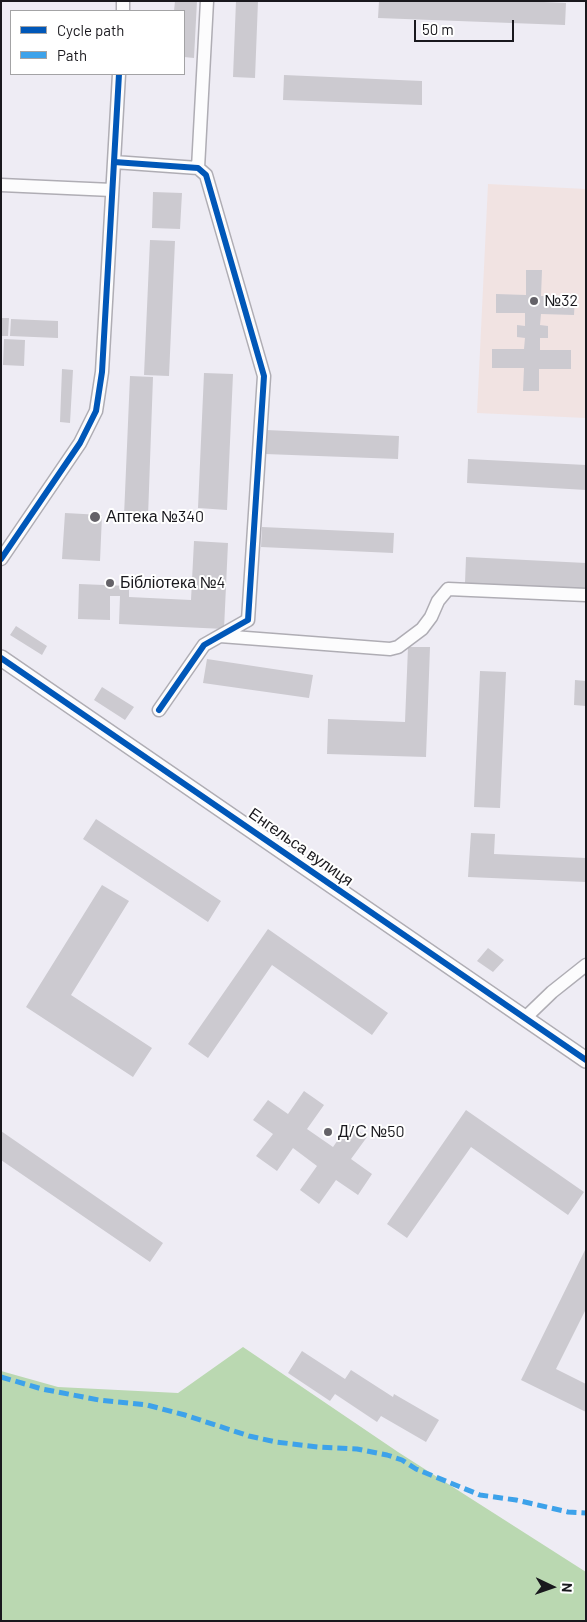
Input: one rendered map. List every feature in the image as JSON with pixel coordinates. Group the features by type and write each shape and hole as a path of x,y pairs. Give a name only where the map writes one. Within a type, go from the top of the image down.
{"street":[{"path":"198,168 207,1"},
{"path":"1,559 80,443 96,411 102,372 119,75"},
{"path":"114,162 198,168 206,175 264,376 248,620 204,645 158,710"},
{"path":"1,185 112,190"},
{"path":"220,636 390,649 398,647 422,628 431,617 438,601 448,589 586,595"},
{"name":"Енгельса вулиця","path":"1,658 586,1060"},
{"path":"525,1018 552,992 586,966"}],"shaded area":[{"name":"№32","path":"488,184 586,189 586,418 477,413"}],"green space":[{"path":"243,1347 398,1452 586,1572 586,1621 1,1621 1,1371 58,1387 178,1393"}],"building":[{"path":"175,1 197,1 194,58 185,57 185,10 174,10"},
{"path":"236,1 258,1 255,78 233,77"},
{"path":"379,1 522,1 566,3 565,25 378,18"},
{"path":"284,75 422,81 422,105 283,100"},
{"path":"153,192 182,193 180,229 152,228"},
{"path":"150,240 175,241 169,376 144,375"},
{"path":"526,270 542,270 541,296 575,296 574,315 541,314 540,325 548,326 548,338 540,338 540,350 571,350 571,369 539,369 539,391 523,391 524,368 492,368 492,349 524,349 525,338 517,337 517,325 525,326 525,313 496,313 496,294 526,295"},
{"path":"1,318 9,318 8,336 1,336"},
{"path":"11,319 58,321 58,338 10,336"},
{"path":"4,339 25,340 24,366 3,365"},
{"path":"62,369 73,370 70,423 60,422"},
{"path":"204,373 233,374 227,510 198,508"},
{"path":"130,376 153,377 148,517 124,516"},
{"path":"266,430 399,436 398,459 265,454"},
{"path":"468,459 586,465 586,490 467,483"},
{"path":"65,513 102,515 100,561 62,559"},
{"path":"262,527 394,533 393,553 261,547"},
{"path":"194,541 228,543 224,629 119,624 120,596 110,596 110,620 78,619 79,584 129,586 129,597 191,600"},
{"path":"466,557 586,563 586,590 465,583"},
{"path":"16,626 47,646 42,655 10,635"},
{"path":"408,647 430,647 426,757 327,754 328,719 405,722"},
{"path":"207,659 313,675 309,698 203,683"},
{"path":"480,671 506,672 500,808 474,807"},
{"path":"575,680 586,681 586,706 574,705"},
{"path":"102,687 134,707 125,720 94,700"},
{"path":"96,819 221,901 208,922 83,839"},
{"path":"471,833 495,834 494,854 586,858 586,882 468,877"},
{"path":"102,885 129,901 71,995 152,1048 133,1077 26,1007"},
{"path":"268,929 388,1013 372,1035 272,965 208,1058 188,1044"},
{"path":"488,948 504,960 493,972 477,961"},
{"path":"304,1091 324,1105 307,1129 333,1147 349,1124 367,1137 351,1159 372,1174 358,1195 336,1180 319,1204 300,1190 317,1166 293,1148 277,1171 256,1156 273,1134 253,1120 268,1100 288,1114"},
{"path":"466,1110 584,1192 568,1215 471,1147 407,1238 387,1224"},
{"path":"1,1131 163,1243 150,1262 1,1160"},
{"path":"586,1248 586,1309 556,1369 586,1384 586,1412 521,1380"},
{"path":"302,1351 345,1379 351,1370 393,1397 394,1394 439,1420 426,1442 381,1416 377,1422 335,1394 330,1401 288,1373"}],"marked path":[{"path":"1,1377 42,1389 99,1400 147,1405 249,1436 276,1442 357,1449 387,1455 480,1495 516,1500 568,1512 586,1513"}],"cycle path":[{"path":"1,559 80,443 96,411 102,372 119,75"},
{"path":"114,162 198,168 206,175 264,376 248,620 204,645 159,710"},
{"path":"1,658 586,1060"}],"place":[{"name":"№32","path":"534,301"},
{"name":"Аптека №340","path":"95,517"},
{"name":"Бібліотека №4","path":"110,583"},
{"name":"Д/С №50","path":"328,1132"}]}
